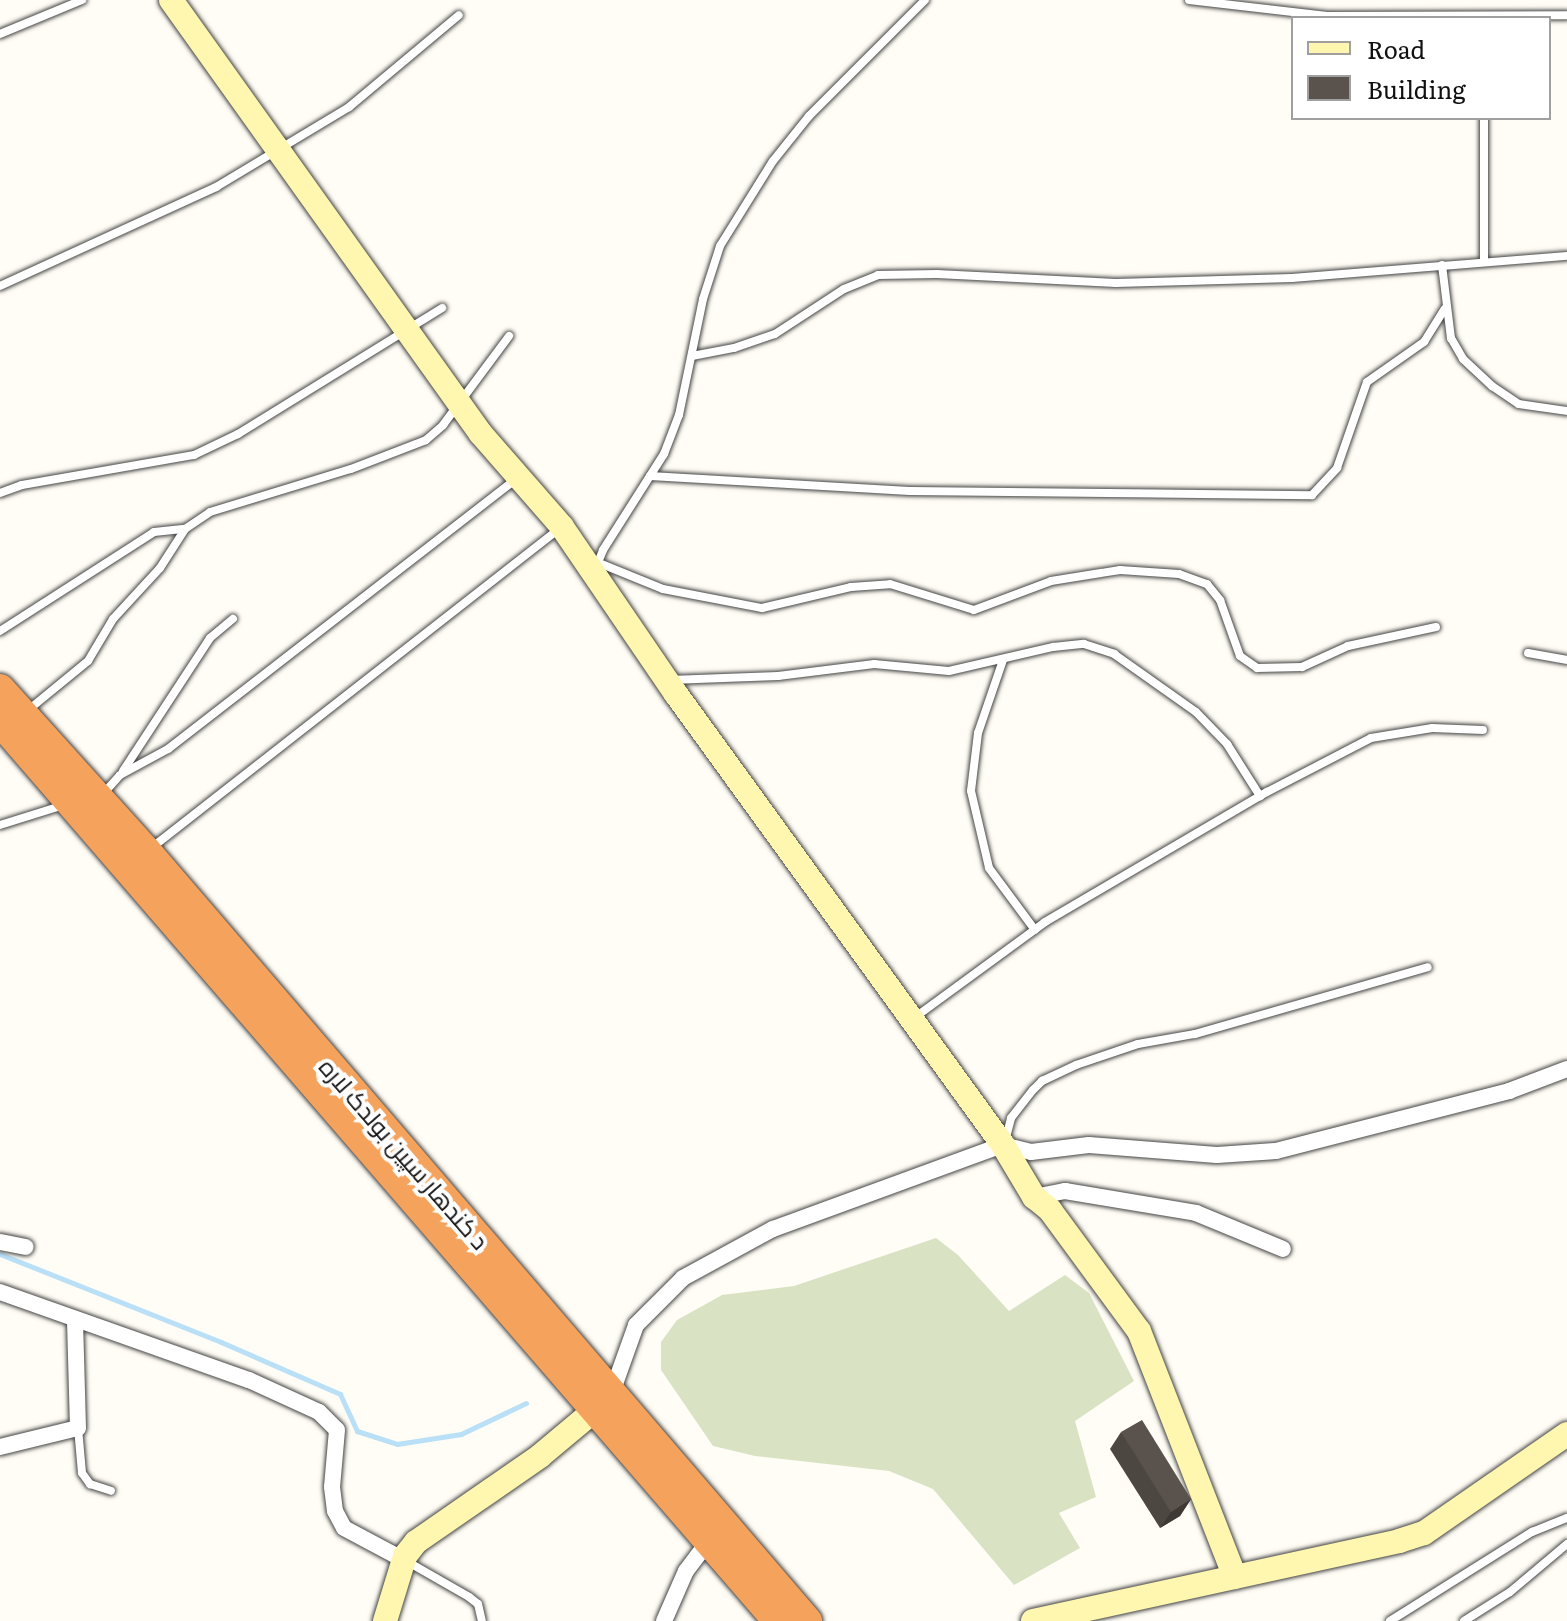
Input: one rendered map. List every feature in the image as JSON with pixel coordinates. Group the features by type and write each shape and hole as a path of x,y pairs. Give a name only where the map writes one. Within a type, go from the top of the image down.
{"highway":[{"name":"د کندهار سپین بولدک لاره","path":"0,689 12,718 87,798 603,1402 807,1621"},
{"name":"د کندهار سپین بولدک لاره","path":"87,798 146,851 603,1402 709,1540 778,1621"}],"street":[{"path":"171,0 481,434 595,567 666,680 909,1020 1003,1145 1034,1197 1050,1210 1139,1331 1235,1577"},
{"path":"385,1621 404,1560 424,1534 540,1456 603,1402 636,1325 683,1278 773,1229 1003,1145 1031,1152 1089,1145 1217,1155 1276,1151 1509,1091 1567,1069"},
{"path":"1034,1197 1065,1191 1196,1213 1283,1249"},
{"path":"0,1242 26,1247"},
{"path":"0,1292 75,1322 109,1329 249,1380 319,1412 337,1430 332,1487 344,1528 404,1560"},
{"path":"0,1447 78,1428 75,1322"},
{"path":"1033,1621 1424,1533 1567,1434"},
{"path":"664,1621 686,1571 709,1540"}],"lane":[{"path":"0,34 82,0"},
{"path":"925,0 809,116 773,161 720,246 703,299 679,415 650,476 595,567 663,589 762,608 851,587 890,584 917,590 958,608 974,610 1051,581 1120,570 1179,574 1207,584 1220,600 1240,656 1257,668 1302,667 1348,646 1436,627"},
{"path":"1189,0 1327,16"},
{"path":"0,286 216,187 349,107 459,15"},
{"path":"1540,16 1567,15"},
{"path":"1484,120 1484,261"},
{"path":"692,356 734,348 775,334 844,289 878,275 921,273 1116,283 1292,278 1567,256"},
{"path":"1442,265 1445,309 1451,338 1463,359 1492,386 1519,404 1567,411"},
{"path":"0,493 22,485 194,455 238,434 442,308"},
{"path":"650,476 910,491 1312,495 1337,468 1367,382 1424,342 1445,309"},
{"path":"12,718 88,661 113,619 160,568 185,529 210,512 351,469 426,440 443,425 509,336"},
{"path":"0,825 87,798 120,775 168,749 519,478"},
{"path":"146,851 562,527"},
{"path":"0,631 154,532 185,529"},
{"path":"120,775 210,638 233,619"},
{"path":"666,680 778,676 874,664 949,671 1053,647 1084,644 1114,654 1196,712 1227,744 1260,796"},
{"path":"1528,653 1567,660"},
{"path":"1003,660 978,733 971,791 989,868 1035,930"},
{"path":"909,1020 927,1011 1035,930 1260,796 1371,738 1432,728 1483,730"},
{"path":"1003,1145 1011,1118 1023,1101 1042,1081 1076,1065 1138,1044 1195,1034 1428,967"},
{"path":"78,1428 82,1473 90,1484 111,1491"},
{"path":"1390,1621 1532,1532 1567,1518"},
{"path":"1464,1621 1510,1592 1567,1544"},
{"path":"404,1560 478,1604 482,1621"}],"green space":[{"path":"936,1238 958,1255 1009,1311 1065,1275 1089,1293 1134,1381 1075,1421 1096,1497 1059,1513 1080,1548 1014,1585 933,1489 889,1471 755,1456 713,1446 661,1370 661,1342 677,1320 722,1295 794,1286"}],"building":[{"path":"1142,1420 1191,1499 1171,1512 1121,1432"}],"waterway":[{"path":"0,1254 221,1342 340,1394 357,1431 397,1444 461,1434 526,1403"}]}
